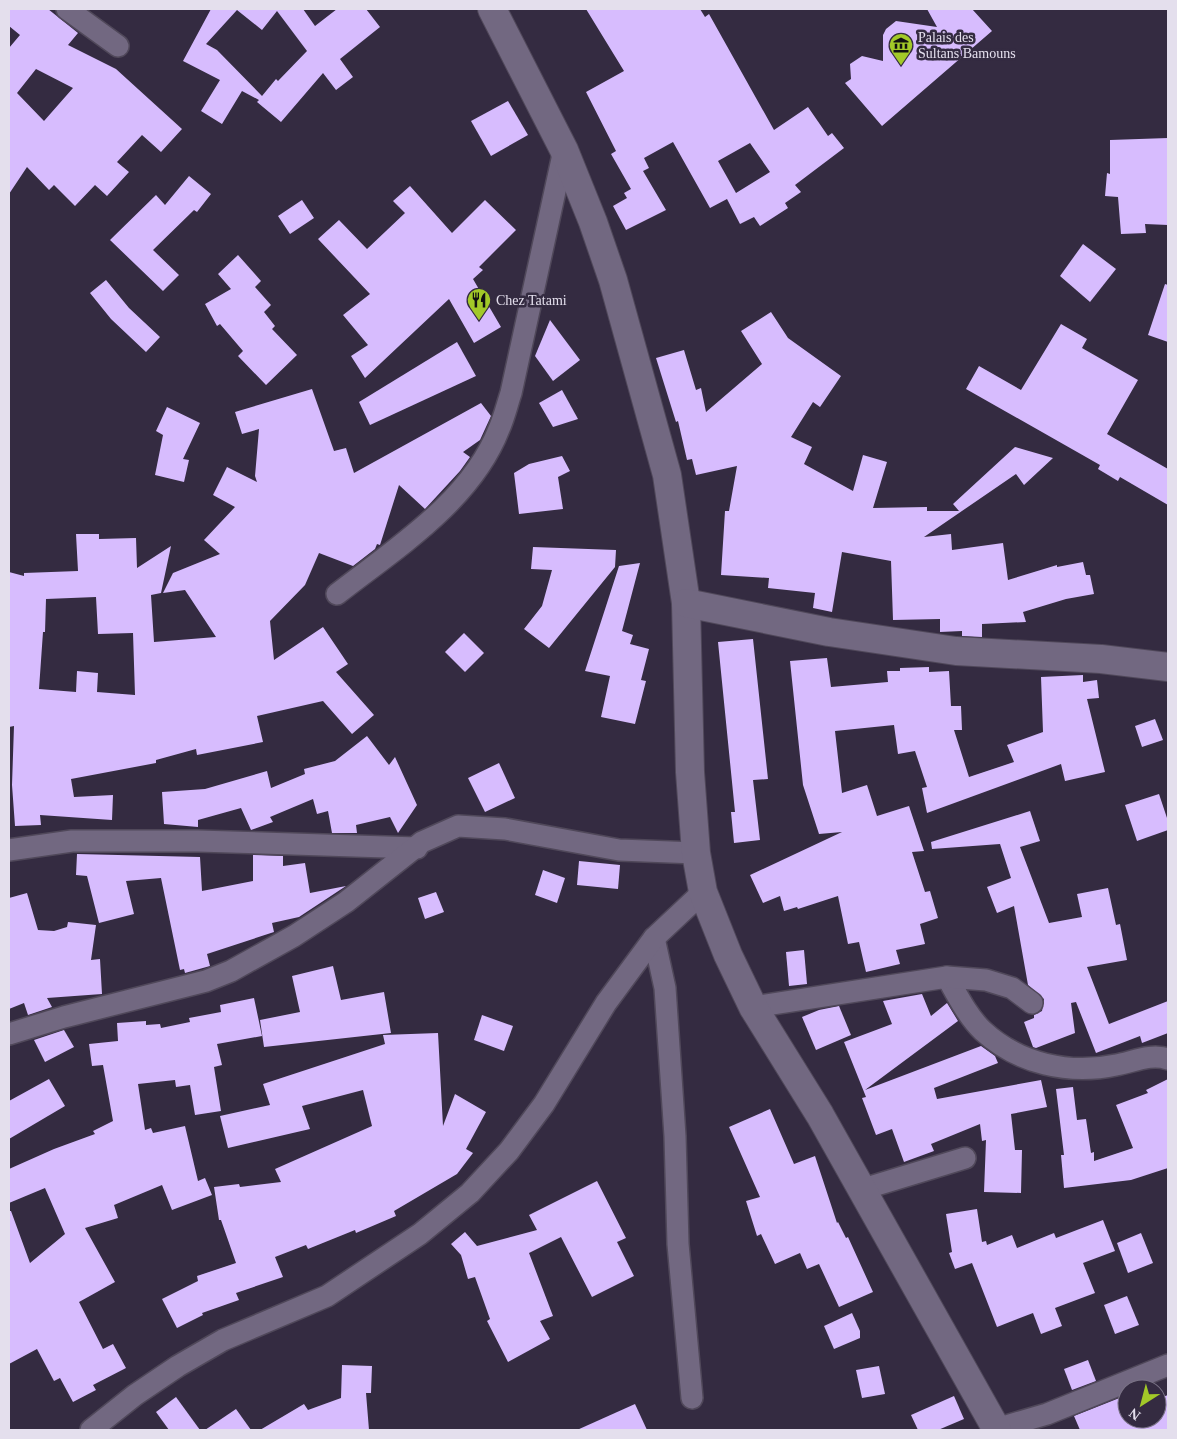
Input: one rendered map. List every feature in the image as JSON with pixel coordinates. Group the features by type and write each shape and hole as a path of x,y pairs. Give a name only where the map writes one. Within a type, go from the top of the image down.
{"main road":[{"path":"492,9 537,92 564,150 613,280 667,475 686,603 690,772 696,853 703,892 728,955 753,1007 820,1115 860,1190 996,1429"},
{"path":"686,603 829,632 956,651 1101,660 1168,667"}],"street":[{"path":"67,9 118,46"},
{"path":"337,594 410,537 452,499 476,470 499,431 513,384 564,150"},
{"path":"9,1034 64,1017 206,981 231,971 294,936 346,902 417,848 422,842 458,826 505,829 619,850 696,853"},
{"path":"9,850 72,841 198,841 417,848"},
{"path":"91,1430 135,1395 222,1340 327,1296 420,1234 470,1193 510,1151 544,1104 606,1003 654,938 703,892"},
{"path":"654,938 665,988 678,1244 692,1398"},
{"path":"753,1007 947,977 986,980 1012,988 1032,1003"},
{"path":"947,977 982,1030 1005,1048 1039,1063 1060,1068 1088,1069 1115,1066 1148,1057 1161,1056 1168,1059"},
{"path":"860,1190 964,1158"},
{"path":"996,1429 1047,1414 1168,1365"}],"building":[{"path":"9,9 48,9 78,33 68,45 116,69 182,129 161,152 142,135 117,162 129,172 107,196 95,185 75,206 54,185 49,190 27,167 9,194 9,48 20,35 9,26","holes":["36,69 73,88 44,121 17,93"]},
{"path":"211,9 303,9 315,26 337,9 366,9 380,27 340,59 353,77 336,90 323,73 281,122 257,102 259,100 242,91 222,124 201,111 220,80 183,61","holes":["237,10 262,30 277,11 307,51 278,81 276,79 262,96 217,50 206,44"]},
{"path":"586,9 700,9 705,17 709,14 774,130 808,107 828,136 832,133 844,148 795,185 801,192 785,203 788,208 760,226 754,217 740,224 727,199 710,208 673,142 644,158 649,168 643,171 666,210 626,230 613,206 627,198 624,193 631,189 611,154 616,151 586,92 624,71","holes":["750,143 770,172 736,193 718,161"]},
{"name":"Palais des Sultans Bamouns","path":"927,9 972,9 992,31 882,126 845,83 851,79 850,64 862,56 883,61 883,35 886,29 896,21 937,27"},
{"path":"508,101 528,135 491,156 471,121"},
{"path":"1168,138 1168,225 1145,224 1146,233 1121,234 1118,197 1105,196 1107,173 1110,174 1110,140"},
{"path":"189,176 211,194 197,212 194,210 153,250 179,275 163,291 110,240 156,195 165,205"},
{"path":"410,186 452,233 485,200 516,230 479,267 483,270 473,279 501,327 474,343 449,299 365,378 351,356 368,345 343,315 370,294 318,239 339,220 367,249 405,213 393,201"},
{"path":"302,200 314,218 290,234 278,216"},
{"path":"1083,244 1116,269 1090,302 1060,276"},
{"path":"238,255 261,281 255,287 271,305 264,312 275,326 272,329 297,355 266,385 238,356 243,351 220,324 217,326 205,304 231,289 218,274"},
{"path":"106,280 129,308 160,337 146,352 111,319 90,293"},
{"path":"1165,284 1168,285 1168,342 1148,335"},
{"path":"771,312 788,338 841,376 820,407 813,402 791,437 812,447 804,464 853,491 863,455 887,462 873,508 927,507 927,511 959,511 953,504 1015,447 1053,458 1024,485 1016,474 924,537 951,534 952,550 1003,543 1008,580 1057,565 1057,567 1083,562 1086,575 1090,575 1094,594 1066,599 1023,612 1026,622 982,624 982,637 962,636 962,631 940,632 940,619 893,620 891,561 842,552 832,612 813,608 815,593 768,588 769,578 721,575 725,511 729,511 737,466 696,475 692,459 687,460 678,421 676,422 656,358 684,350 696,390 701,388 706,412 762,364 741,331"},
{"path":"550,320 580,360 553,381 535,356"},
{"path":"1061,324 1087,339 1082,348 1138,380 1107,434 1168,469 1168,505 1120,477 1118,481 1098,469 1100,465 966,389 979,366 1021,390"},
{"path":"457,342 476,376 370,425 359,402"},
{"path":"312,389 334,451 346,448 354,473 481,403 491,416 480,440 463,452 470,457 460,471 425,509 399,485 380,545 377,544 375,549 353,566 319,553 305,585 270,621 274,660 323,627 348,664 336,672 374,715 352,734 323,701 257,716 263,742 197,755 196,749 156,760 156,763 71,779 74,797 113,795 112,820 40,815 41,825 15,826 12,785 14,726 9,727 9,572 24,576 24,573 78,571 76,534 99,534 99,539 136,538 137,568 171,546 161,593 151,595 154,642 216,637 185,590 163,593 173,573 220,554 204,540 235,507 213,495 227,467 257,482 255,476 259,429 242,434 235,412","holes":["96,597 98,634 133,633 135,695 97,692 98,673 77,671 76,692 39,689 43,632 45,632 46,599"]},
{"path":"562,390 578,419 553,427 539,403"},
{"path":"167,407 200,423 183,459 189,460 184,482 155,475 163,435 156,431"},
{"path":"562,456 570,471 558,477 563,509 519,514 514,473 529,464"},
{"path":"533,547 616,550 615,567 549,648 524,629 542,606 552,570 531,569"},
{"path":"640,563 622,631 633,635 630,644 649,649 641,680 646,681 635,724 601,717 610,676 585,671 619,566"},
{"path":"464,633 484,653 465,672 445,652"},
{"path":"753,639 768,779 753,780 760,840 734,843 731,812 735,812 718,642"},
{"path":"827,658 831,687 888,682 887,671 900,671 900,668 929,667 929,672 949,671 951,706 961,706 962,730 954,730 969,777 1014,762 1007,745 1043,732 1041,677 1083,675 1083,682 1097,680 1099,698 1087,699 1105,772 1065,781 1061,764 927,813 922,788 927,787 915,751 898,754 894,725 835,731 842,793 867,785 877,816 909,806 924,851 912,852 925,892 930,891 938,918 920,924 925,944 896,950 900,964 866,972 859,942 848,944 838,896 798,909 797,907 784,911 780,896 763,903 750,875 842,832 819,834 803,785 790,661"},
{"path":"1155,719 1163,740 1142,747 1135,726"},
{"path":"367,736 389,765 395,757 417,805 398,833 390,817 356,825 357,833 332,833 328,811 317,814 313,799 270,817 273,822 251,830 241,808 198,820 198,827 164,824 162,792 205,789 267,771 271,788 305,774 304,769 335,761"},
{"path":"499,763 515,798 485,812 468,778"},
{"path":"1159,794 1168,821 1168,830 1137,841 1125,805"},
{"path":"1030,811 1040,841 1020,847 1049,923 1082,917 1077,894 1108,888 1116,925 1120,924 1127,960 1087,967 1109,1024 1168,1001 1168,1033 1142,1043 1140,1036 1096,1053 1076,1002 1071,1003 1075,1033 1036,1048 1033,1047 1024,1022 1034,1018 1034,1015 1042,1011 1044,999 1028,985 1014,906 997,913 987,887 1011,878 1000,844 932,849 931,842"},
{"path":"77,854 200,857 202,891 253,881 253,855 283,856 283,866 305,863 310,893 346,886 299,917 272,923 274,932 207,954 210,966 185,973 184,969 180,970 161,878 126,881 134,914 99,923 87,876 76,875"},
{"path":"579,861 620,865 618,889 577,885"},
{"path":"543,870 565,878 557,903 535,895"},
{"path":"436,892 444,912 425,919 418,898"},
{"path":"27,893 38,930 54,931 67,927 68,922 96,925 91,960 100,959 102,994 47,998 52,1007 28,1015 24,1003 9,1009 9,898"},
{"path":"804,950 807,984 789,986 786,952"},
{"path":"333,966 341,1000 384,992 391,1033 264,1047 260,1020 300,1012 292,976"},
{"path":"922,994 931,1016 947,1003 958,1021 865,1090 981,1046 995,1056 998,1063 934,1088 937,1099 1041,1080 1047,1107 1011,1114 1015,1150 1022,1150 1021,1193 984,1192 986,1140 982,1141 980,1124 931,1144 934,1151 904,1162 892,1129 876,1135 862,1098 866,1097 844,1042 892,1024 883,1001"},
{"path":"254,998 262,1036 217,1044 222,1065 214,1067 221,1111 195,1115 190,1085 176,1087 175,1080 138,1084 145,1130 151,1128 153,1133 185,1126 198,1181 205,1178 212,1195 172,1210 162,1185 114,1205 118,1218 85,1228 115,1282 79,1302 103,1349 113,1344 126,1368 93,1385 96,1390 73,1402 60,1378 54,1381 37,1349 9,1364 9,1211 11,1211 30,1263 65,1234 45,1188 9,1203 9,1169 54,1149 95,1134 93,1131 113,1121 103,1065 92,1066 89,1044 118,1041 117,1023 146,1021 146,1025 160,1024 161,1028 190,1022 189,1018 221,1012 220,1005"},
{"path":"839,1006 851,1035 816,1050 802,1017 819,1010"},
{"path":"482,1015 513,1026 504,1051 474,1040"},
{"path":"64,1030 74,1047 45,1062 34,1040"},
{"path":"438,1033 443,1126 455,1094 486,1112 466,1149 473,1153 457,1174 394,1211 396,1216 356,1233 355,1230 308,1249 306,1245 275,1257 283,1277 236,1293 239,1300 202,1313 203,1315 177,1328 162,1299 198,1281 197,1276 236,1263 221,1220 219,1220 214,1187 239,1184 240,1187 281,1182 275,1169 372,1126 363,1090 302,1106 310,1129 228,1148 220,1116 270,1105 263,1084 385,1044 383,1035"},
{"path":"49,1079 65,1106 9,1139 9,1101"},
{"path":"1168,1079 1168,1168 1131,1180 1064,1188 1061,1155 1064,1155 1056,1089 1073,1087 1077,1120 1086,1119 1091,1153 1094,1152 1094,1161 1133,1148 1116,1105 1148,1093 1146,1090"},
{"path":"770,1109 794,1164 815,1156 837,1223 846,1238 848,1237 873,1292 839,1307 819,1264 807,1269 800,1253 775,1264 761,1234 757,1236 746,1201 760,1197 729,1127"},
{"path":"597,1181 626,1238 617,1242 634,1276 592,1297 561,1237 529,1253 553,1316 540,1321 550,1339 508,1362 487,1321 490,1319 475,1277 468,1279 461,1255 451,1244 465,1232 477,1246 537,1230 529,1215"},
{"path":"977,1209 982,1242 986,1241 987,1245 1012,1235 1017,1248 1054,1233 1056,1238 1103,1220 1115,1251 1083,1263 1095,1293 1055,1308 1062,1326 1041,1334 1033,1313 997,1327 972,1263 955,1269 949,1253 952,1252 946,1214"},
{"path":"1141,1233 1153,1263 1128,1273 1117,1243"},
{"path":"1127,1296 1139,1325 1115,1334 1104,1305"},
{"path":"852,1313 860,1331 860,1338 834,1349 824,1326"},
{"path":"1088,1360 1096,1381 1072,1390 1064,1369"},
{"path":"342,1365 372,1366 371,1393 366,1393 369,1430 260,1430 304,1404 308,1410 341,1398"},
{"path":"879,1366 885,1394 862,1398 856,1370"},
{"path":"1168,1395 1168,1430 1080,1430 1074,1416 1117,1399 1117,1429 1167,1429"},
{"path":"954,1396 964,1419 938,1430 918,1430 911,1415"},
{"path":"176,1397 200,1430 169,1430 156,1412"},
{"path":"635,1404 647,1430 577,1430"},
{"path":"236,1409 251,1430 205,1430"}],"place":[{"name":"Palais des Sultans Bamouns","path":"901,66"},
{"name":"Chez Tatami","path":"479,321"}]}
